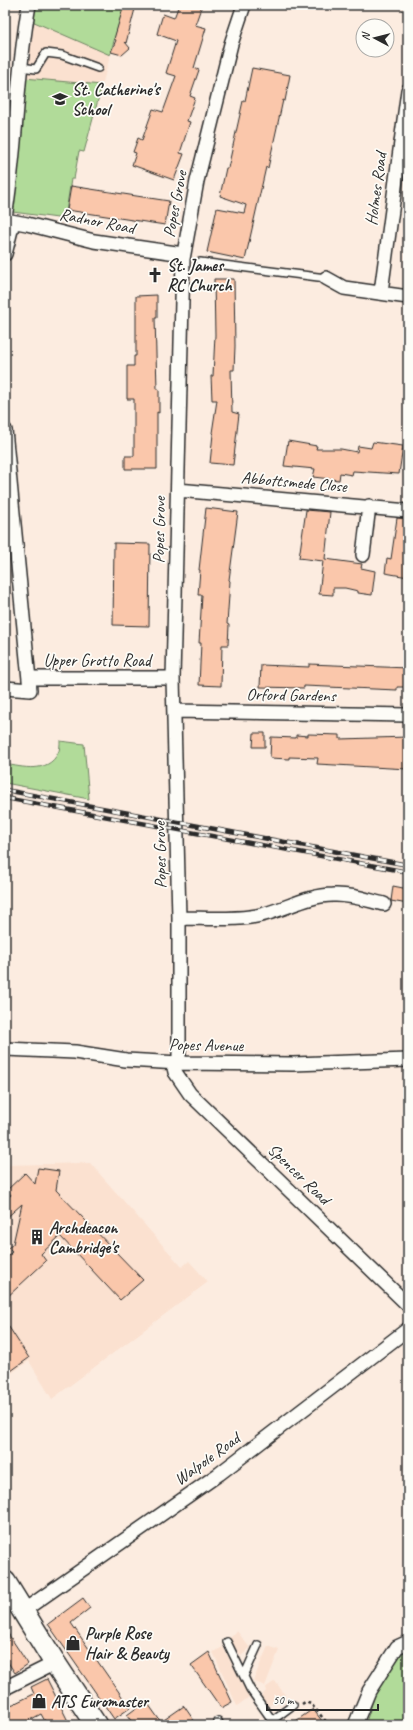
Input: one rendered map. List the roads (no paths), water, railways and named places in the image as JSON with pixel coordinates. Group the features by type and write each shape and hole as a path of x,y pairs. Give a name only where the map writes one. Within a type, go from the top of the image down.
{"main road":[{"path":"5,1582 55,1663 96,1725"}],"street":[{"path":"5,254 20,67 29,5"},
{"name":"Popes Grove","path":"176,1063 180,918 173,678 184,254 197,181 231,44 244,5"},
{"name":"Holmes Road","path":"381,292 408,90"},
{"name":"Radnor Road","path":"8,220 94,241 184,254"},
{"path":"326,278 344,288 408,297"},
{"name":"Upper Grotto Road","path":"5,430 30,678 173,678"},
{"name":"Abbottsmede Close","path":"178,490 369,506 408,511"},
{"path":"363,555 369,506"},
{"path":"5,688 30,690 30,678"},
{"name":"Orford Gardens","path":"174,711 408,714"},
{"path":"180,918 249,917 270,914 300,902 331,894 344,895 384,904"},
{"name":"Popes Avenue","path":"5,1049 75,1052 126,1060 176,1063 293,1064 408,1060"},
{"name":"Spencer Road","path":"176,1063 175,1072 190,1094 408,1305"},
{"name":"Walpole Road","path":"22,1611 219,1474 408,1329"},
{"path":"355,1725 369,1691 398,1647 408,1642"},
{"path":"5,1688 55,1663"}],"lane":[{"path":"20,67 36,69 46,54 62,55 98,68"},
{"path":"200,262 326,278"},
{"path":"227,1642 250,1689 269,1723 293,1705"},
{"path":"244,1676 258,1645"}],"railway":[{"path":"5,790 408,865"},
{"path":"5,798 408,872"}],"place":[{"name":"St. Catherine's School","path":"60,99"},
{"name":"St. James RC Church","path":"155,275"},
{"name":"Archdeacon Cambridge's","path":"37,1237"},
{"name":"Purple Rose Hair & Beauty","path":"73,1643"},
{"name":"ATS Euromaster","path":"39,1701"}]}
